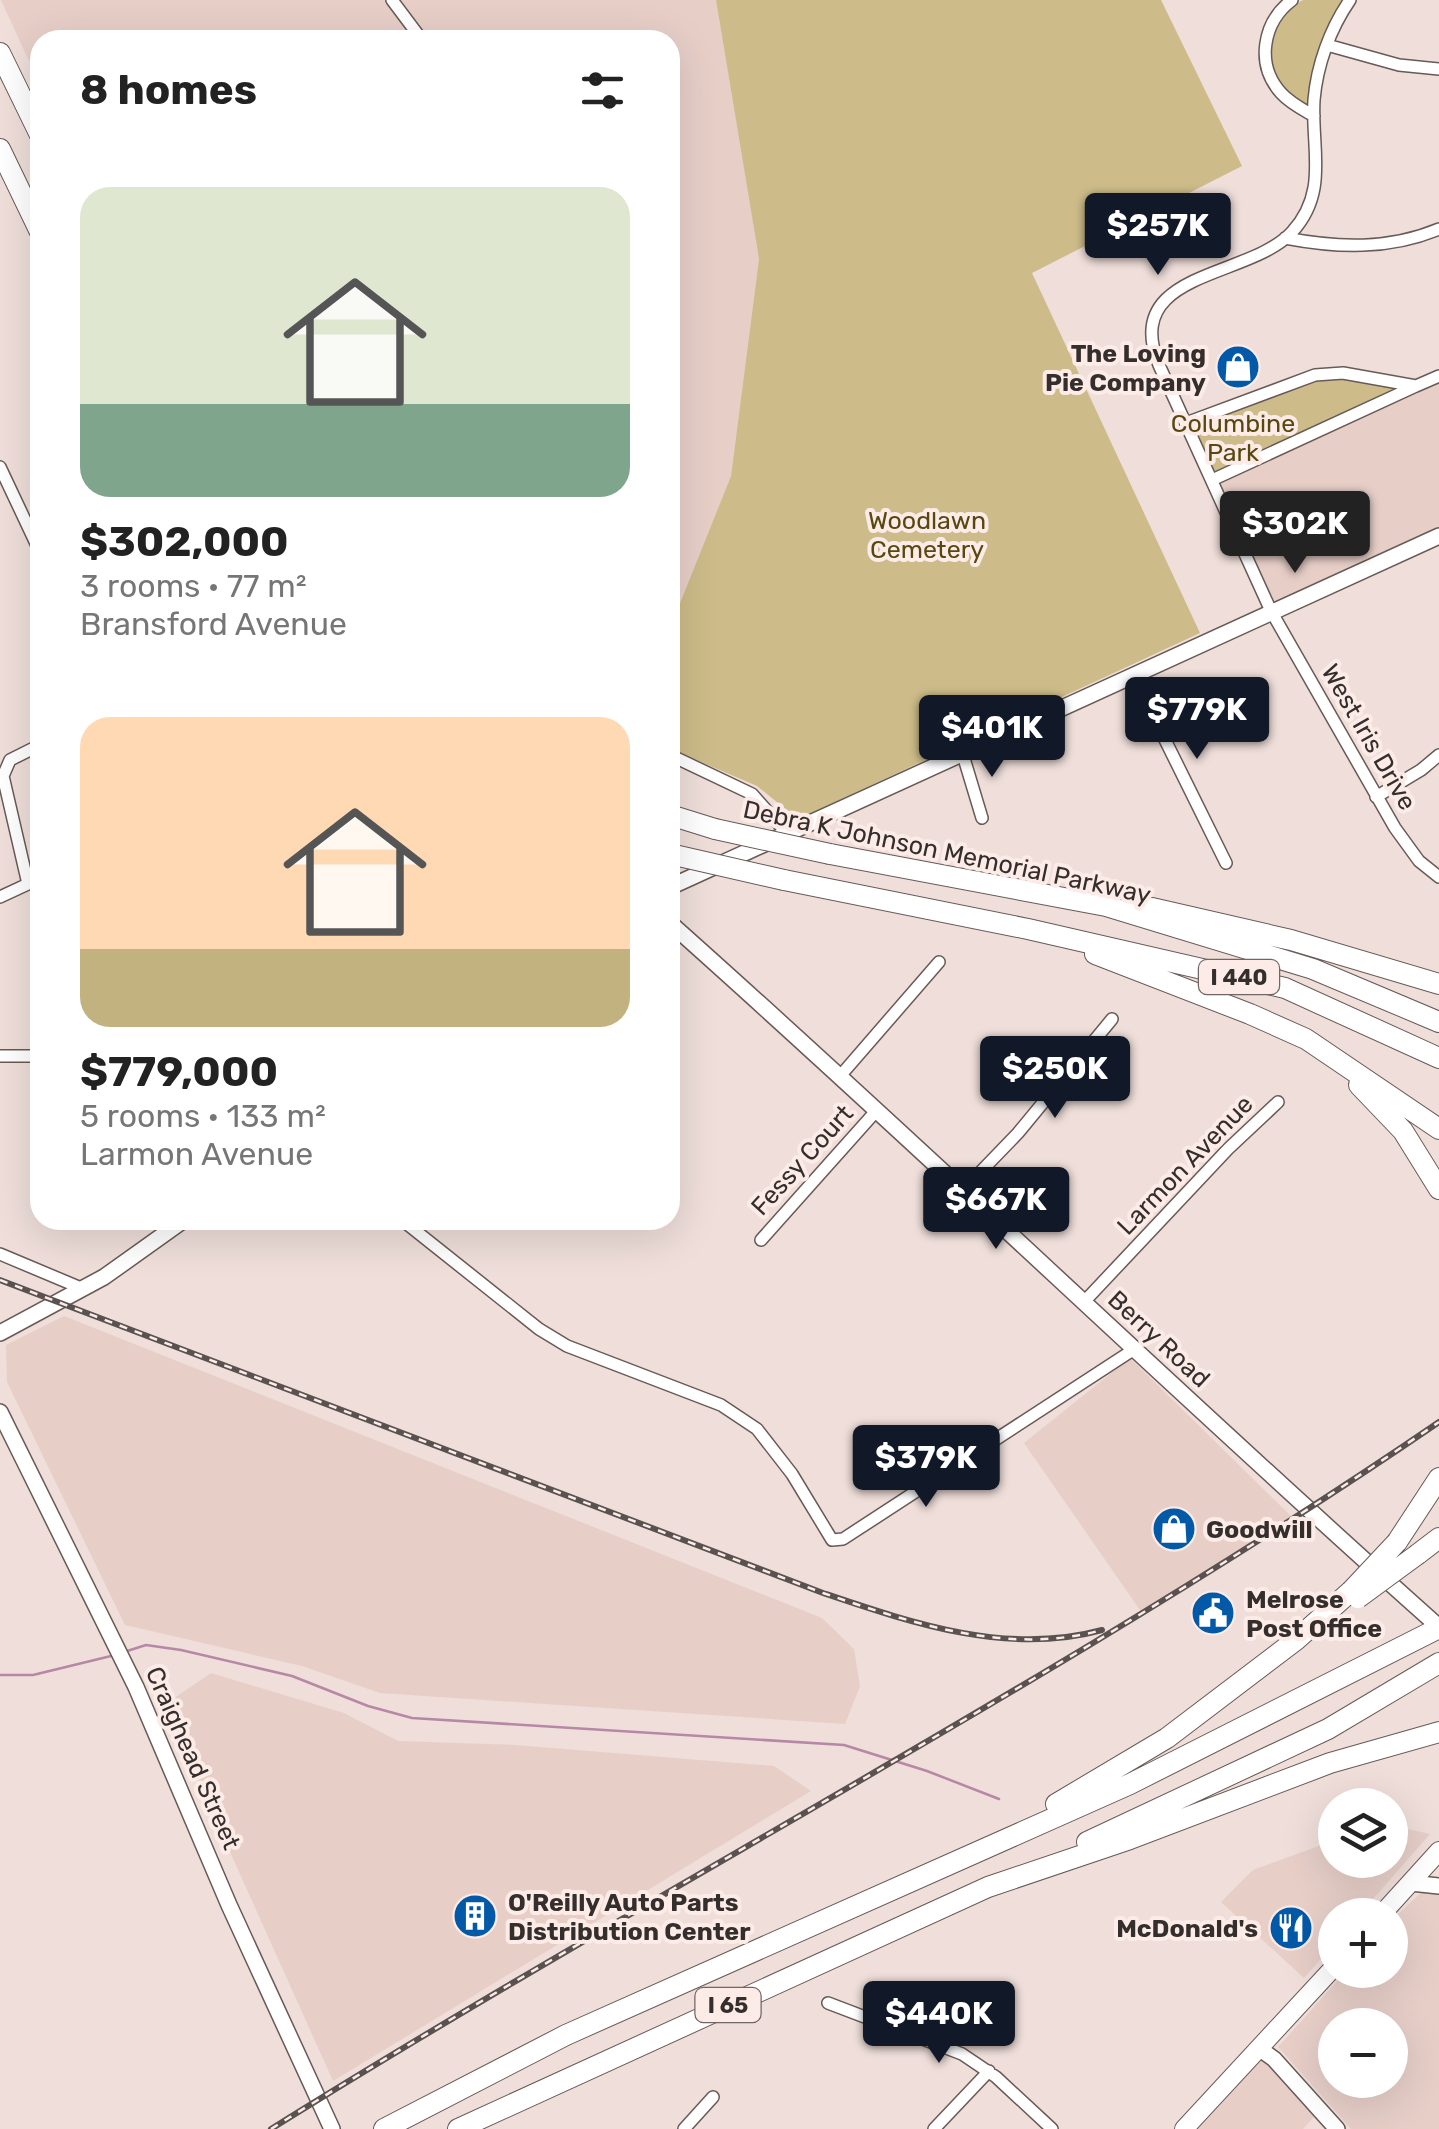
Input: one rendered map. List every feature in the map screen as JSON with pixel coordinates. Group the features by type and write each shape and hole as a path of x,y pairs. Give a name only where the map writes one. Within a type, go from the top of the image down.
{"highway":[{"path":"0,53 30,114"},
{"path":"0,149 30,211"},
{"name":"Debra K Johnson Memorial Parkway","path":"680,818 830,854 1106,906 1313,969 1439,1022"},
{"name":"I 440","path":"680,856 1028,928 1285,988 1439,1058"},
{"path":"1106,906 1138,905 1241,927 1439,984"},
{"path":"1028,928 1250,1014 1294,1036 1381,1106 1418,1152 1439,1189"},
{"path":"1294,1036 1344,1062 1439,1130"},
{"path":"1355,1594 1397,1542 1439,1478"},
{"path":"968,1856 1167,1738 1355,1594 1439,1538"},
{"name":"I 65","path":"384,2129 566,2035 1130,1784 1439,1628"},
{"name":"I 65","path":"458,2129 1328,1729 1438,1664"},
{"path":"1000,1883 1130,1839 1313,1769 1439,1732"}],"main road":[{"path":"1397,1898 1439,1851"},
{"path":"1184,2129 1318,1985"}],"street":[{"path":"392,0 414,30"},
{"path":"1292,0 1270,26 1266,64 1280,91 1314,116"},
{"path":"1286,238 1306,212 1316,186 1316,84 1327,46 1350,0"},
{"path":"1327,46 1400,65 1439,69"},
{"path":"1286,238 1381,246 1439,229"},
{"name":"West Iris Drive","path":"1286,238 1166,298 1152,323 1152,348 1271,611 1408,848 1439,877"},
{"path":"1186,423 1314,374 1344,373 1416,386"},
{"path":"1212,480 1439,376"},
{"path":"0,468 30,531"},
{"path":"680,881 1439,536"},
{"path":"1134,676 1226,864"},
{"path":"30,750 10,760 3,772 30,868"},
{"path":"1376,796 1421,770 1439,754"},
{"path":"963,755 982,818"},
{"path":"680,760 752,794 786,832"},
{"path":"0,897 30,884"},
{"name":"Berry Road","path":"680,931 1439,1628"},
{"path":"841,1075 939,962"},
{"path":"963,1190 1024,1125 1112,1019"},
{"path":"0,1056 30,1056"},
{"name":"Larmon Avenue","path":"1083,1303 1228,1149 1278,1102"},
{"name":"Fessy Court","path":"760,1240 877,1110"},
{"path":"0,1333 128,1262 171,1230"},
{"path":"415,1230 539,1329 567,1346 721,1404 757,1430 781,1459 832,1540 842,1538 1133,1350"},
{"path":"0,1254 81,1288"},
{"name":"Craighead Street","path":"0,1412 132,1679 332,2129"},
{"path":"1411,1883 1439,1886"},
{"path":"828,2003 944,2045 988,2071 1052,2129"},
{"path":"1260,2048 1337,2129"},
{"path":"934,2129 988,2071"},
{"path":"684,2129 713,2097"}],"shaded area":[{"path":"1,0 716,0 759,259 731,476 680,603 680,30 30,30 30,63"},
{"path":"1439,376 1439,536 1271,611 1212,480"},
{"path":"64,1316 822,1618 854,1649 860,1686 845,1724 380,1693 302,1666 125,1625 7,1382 6,1345"},
{"path":"1130,1358 1295,1520 1142,1613 1024,1443"},
{"path":"211,1673 344,1713 398,1741 515,1745 774,1766 811,1791 333,2081 164,1705"},
{"path":"1408,1829 1430,1834 1408,1859"},
{"path":"1318,1846 1318,1878 1391,1878 1374,1898 1318,1898 1318,1962 1304,1978 1221,1902 1253,1870"},
{"path":"1429,1885 1439,1886 1439,2129 1351,2129 1323,2098 1408,2098 1408,2008 1318,2008 1318,2092 1278,2047 1331,1988 1408,1988 1408,1905"},
{"path":"1260,2049 1320,2110 1303,2129 1184,2129"}],"green space":[{"name":"Woodlawn Cemetery","path":"716,0 1161,0 1242,166 1032,273 1200,633 798,819 757,786 680,753 680,603 731,476 759,259"},
{"path":"1303,0 1344,0 1306,106 1281,83 1271,53 1278,23"},
{"name":"Columbine Park","path":"1315,375 1416,386 1212,480 1186,423"}],"waterway":[{"path":"124,1652 146,1645 181,1650 292,1676 368,1706 412,1718 844,1745 999,1799"},
{"path":"0,1675 33,1675 111,1656"}],"railway":[{"path":"0,1280 857,1604 925,1625 995,1638 1066,1637 1102,1630"},
{"path":"271,2129 1152,1607 1439,1422"}],"place":[{"name":"The Loving Pie Company","path":"1238,367"},
{"name":"Goodwill","path":"1174,1529"},
{"name":"Melrose Post Office","path":"1213,1613"},
{"name":"O'Reilly Auto Parts Distribution Center","path":"475,1916"},
{"name":"McDonald's","path":"1291,1928"}]}
